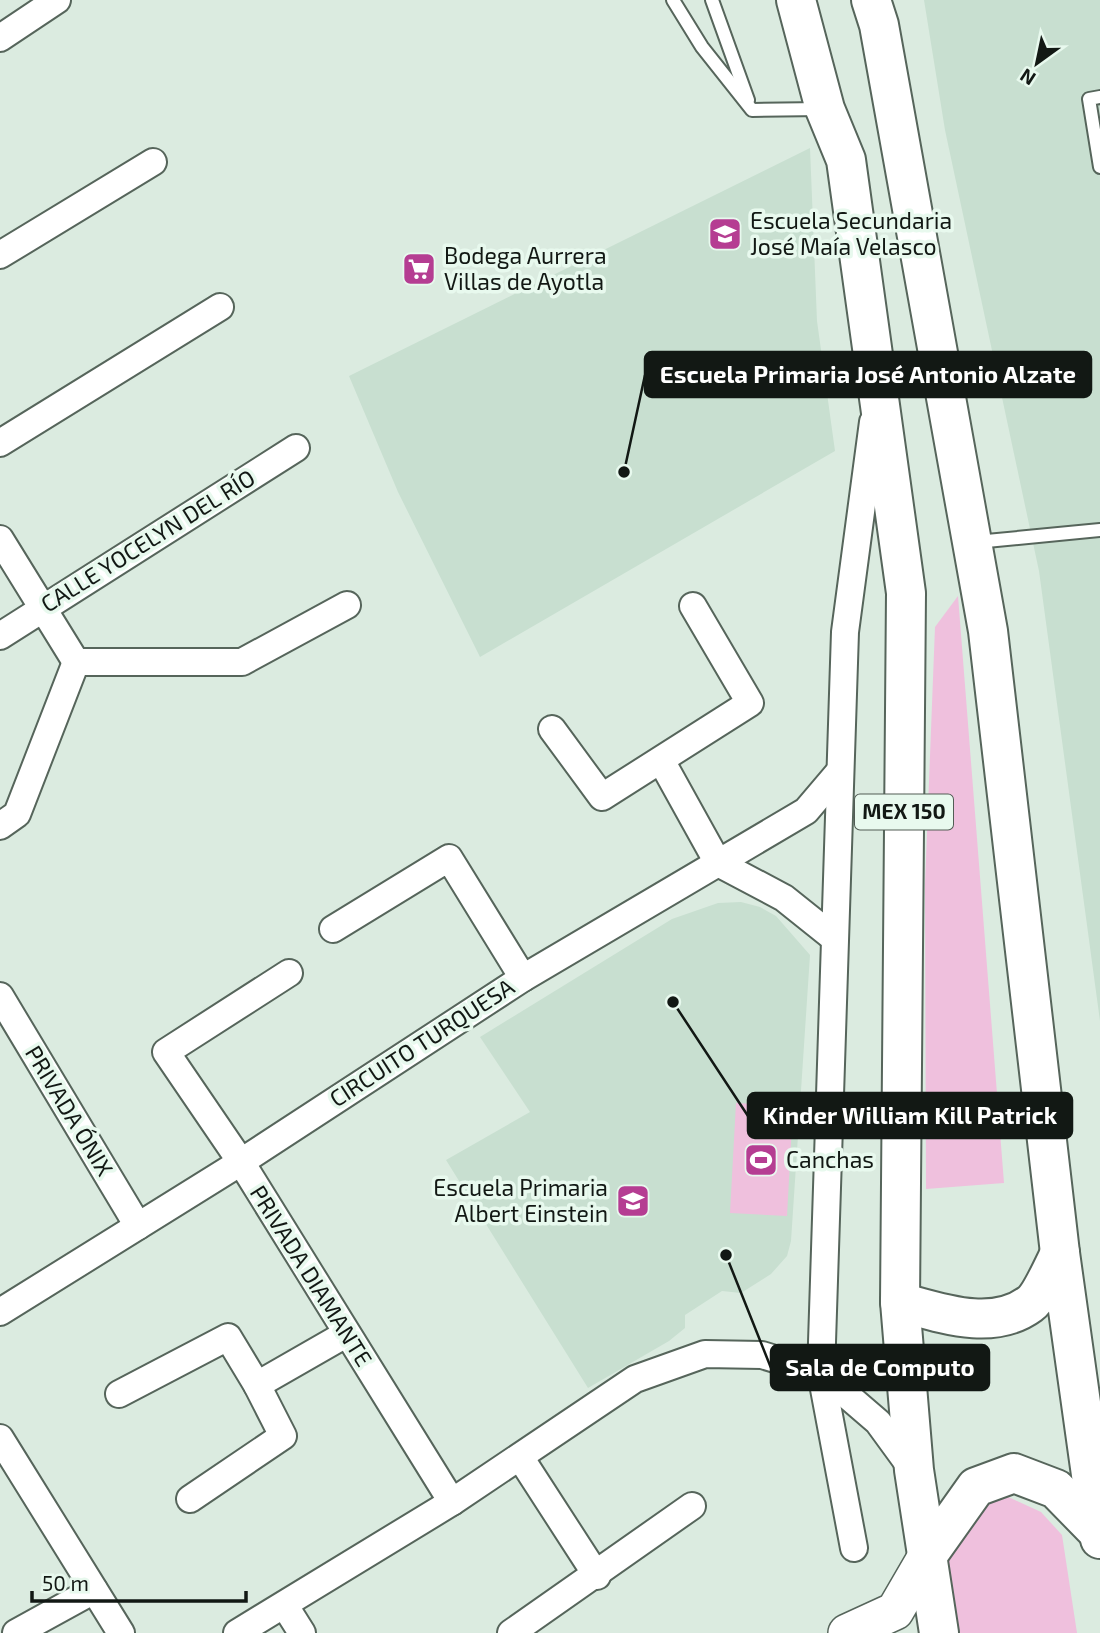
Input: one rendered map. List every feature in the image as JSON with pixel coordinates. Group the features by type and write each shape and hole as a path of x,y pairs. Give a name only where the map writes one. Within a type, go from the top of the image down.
{"main road":[{"name":"MEX 150","path":"796,0 825,109 846,160 906,593 900,1302 914,1470 939,1633"},
{"path":"871,0 879,25 988,631 1060,1254 1100,1539"},
{"path":"900,1302 952,1316 991,1320 1031,1304 1060,1254"},
{"path":"927,1556 976,1487 1014,1473 1056,1489 1099,1533"}],"street":[{"path":"0,38 57,0"},
{"path":"0,255 152,162"},
{"path":"0,443 220,307"},
{"path":"854,1548 821,1373 845,632 877,389"},
{"name":"CALLE YOCELYN DEL RÍO","path":"0,636 296,448"},
{"path":"0,540 76,662"},
{"path":"76,662 242,662 347,605"},
{"path":"552,729 602,797 662,762 750,704 693,606"},
{"path":"0,826 17,814 76,662"},
{"path":"662,762 718,863 784,898 834,937"},
{"name":"CIRCUITO TURQUESA","path":"0,1312 241,1162 523,978 806,811 840,771"},
{"path":"333,929 449,858 523,978"},
{"name":"PRIVADA DIAMANTE","path":"289,973 166,1052 241,1162 452,1502"},
{"name":"PRIVADA ÓNIX","path":"0,996 138,1226"},
{"path":"257,1385 346,1334"},
{"path":"119,1394 228,1337 283,1436 190,1499"},
{"path":"237,1633 452,1502 635,1379 705,1353 762,1355 821,1373 878,1422 914,1470"},
{"path":"1,1442 121,1633"},
{"path":"520,1457 597,1576"},
{"path":"510,1633 597,1576 692,1506"},
{"path":"847,1633 895,1611 927,1556"},
{"path":"16,1633 94,1590"},
{"path":"285,1606 302,1633"}],"lane":[{"path":"673,0 702,47 751,110"},
{"path":"712,0 751,110"},
{"path":"1100,97 1089,99 1100,167"},
{"path":"751,110 825,109"},
{"path":"972,542 1100,530"}],"shaded area":[{"path":"924,0 1100,0 1100,1021 1039,571 945,130"},
{"path":"810,148 817,321 835,451 480,657 398,492 349,376"},
{"path":"958,596 1004,1183 926,1189 925,885 935,627"},
{"name":"Escuela Primaria Albert Einstein","path":"741,902 760,907 776,916 810,955 791,1241 787,1256 771,1274 741,1293 722,1291 685,1315 685,1328 669,1341 588,1388 446,1160 530,1112 480,1037 672,919 718,903"},
{"name":"Canchas","path":"736,1103 793,1106 787,1216 730,1213"},
{"path":"1006,1496 1041,1512 1062,1535 1077,1633 959,1633 942,1547 974,1504"}],"place":[{"name":"Escuela Secundaria José Maía Velasco","path":"725,234"},
{"name":"Bodega Aurrera Villas de Ayotla","path":"419,269"},
{"name":"Escuela Primaria José Antonio Alzate","path":"624,472"},
{"name":"Kinder William Kill Patrick","path":"673,1002"},
{"name":"Canchas","path":"761,1160"},
{"name":"Escuela Primaria Albert Einstein","path":"633,1201"},
{"name":"Sala de Computo","path":"726,1255"}]}
